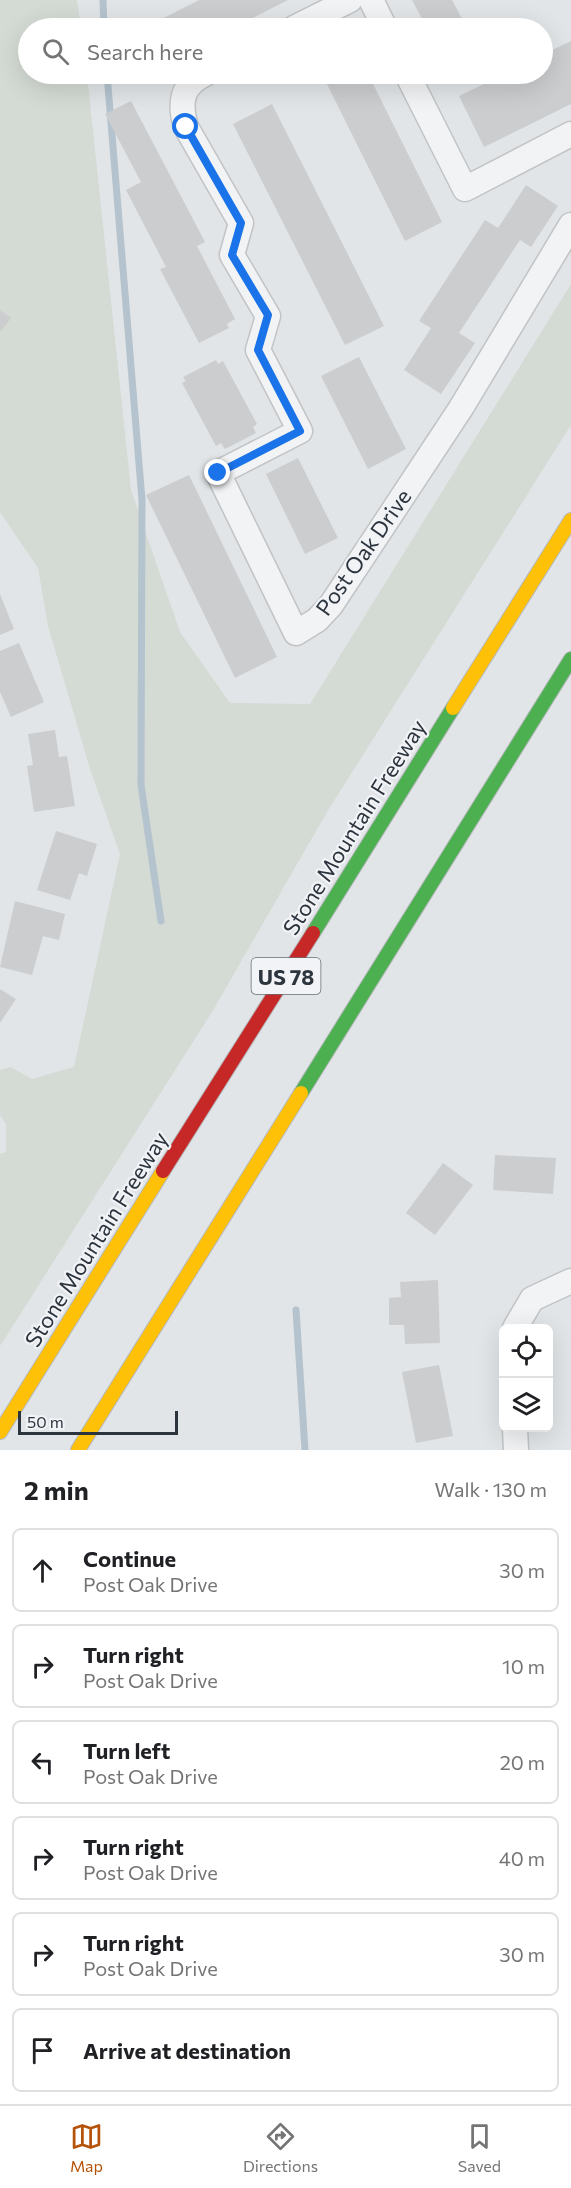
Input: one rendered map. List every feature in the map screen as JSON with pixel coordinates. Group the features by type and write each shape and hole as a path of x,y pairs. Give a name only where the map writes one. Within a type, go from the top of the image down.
{"highway":[{"name":"Stone Mountain Freeway","path":"0,1432 571,520"},
{"path":"78,1450 571,659"}],"street":[{"path":"314,18 350,0"},
{"path":"371,0 380,18"},
{"name":"Post Oak Drive","path":"189,84 183,93 182,111 186,127 241,223 232,255 268,315 258,350 300,431 218,473 296,633 316,620 331,605 461,408 571,225"},
{"path":"412,84 465,189 571,134"},
{"path":"518,1324 532,1299 571,1281"},
{"path":"515,1432 516,1450"}],"shaded area":[{"path":"0,0 77,0 80,18 18,18 18,84 88,84 131,490 180,632 230,703 310,704 571,284 571,425 327,812 212,1012 0,1346 0,1154 6,1152 6,1124 0,1115 0,1070 10,1067 32,1079 74,1067 120,854 90,769 48,626 38,568 0,512"}],"building":[{"path":"199,0 288,0 253,18 164,18"},
{"path":"412,0 452,0 462,18 422,18"},
{"path":"571,41 571,104 484,147 459,96 484,84 553,84 553,50"},
{"path":"327,84 373,84 442,222 405,241"},
{"path":"131,101 205,242 197,246 235,319 227,324 229,328 199,343 160,269 166,267 126,190 141,182 105,114"},
{"path":"272,104 384,326 345,345 233,124"},
{"path":"526,185 558,206 531,247 520,240 459,333 475,343 441,394 404,370 431,328 419,321 485,220 498,228"},
{"path":"0,310 11,318 0,332"},
{"path":"359,357 406,449 368,469 321,376"},
{"path":"216,360 218,364 223,361 257,424 253,427 256,433 225,449 221,443 216,446 182,383 186,381 183,377"},
{"path":"298,458 338,538 305,554 266,474"},
{"path":"189,475 277,657 235,678 146,495"},
{"path":"0,594 14,629 0,635"},
{"path":"19,643 44,702 11,717 0,692 0,651"},
{"path":"55,730 59,757 67,756 75,806 34,812 27,766 33,765 28,734"},
{"path":"56,831 97,844 87,876 79,873 70,900 37,890"},
{"path":"15,901 65,914 59,940 43,936 32,975 0,967"},
{"path":"0,989 16,999 0,1023"},
{"path":"495,1155 556,1158 553,1194 493,1190"},
{"path":"443,1163 473,1185 435,1235 406,1213"},
{"path":"438,1280 440,1343 405,1344 404,1325 389,1325 389,1298 401,1297 400,1282"},
{"path":"439,1365 453,1436 416,1443 402,1372"}],"waterway":[{"path":"103,0 104,18"},
{"path":"108,84 142,500 141,785 161,921"},
{"path":"296,1310 305,1450"}],"traffic: fast":[{"path":"301,1093 571,659"},
{"path":"313,933 453,708"}],"traffic: slow":[{"path":"453,708 571,520"},
{"path":"78,1450 301,1093"},
{"path":"0,1432 163,1171"}],"traffic: jam":[{"path":"163,1171 313,933"}],"route":[{"path":"186,127 241,223 232,255 268,315 258,350 300,431 218,473"}]}
